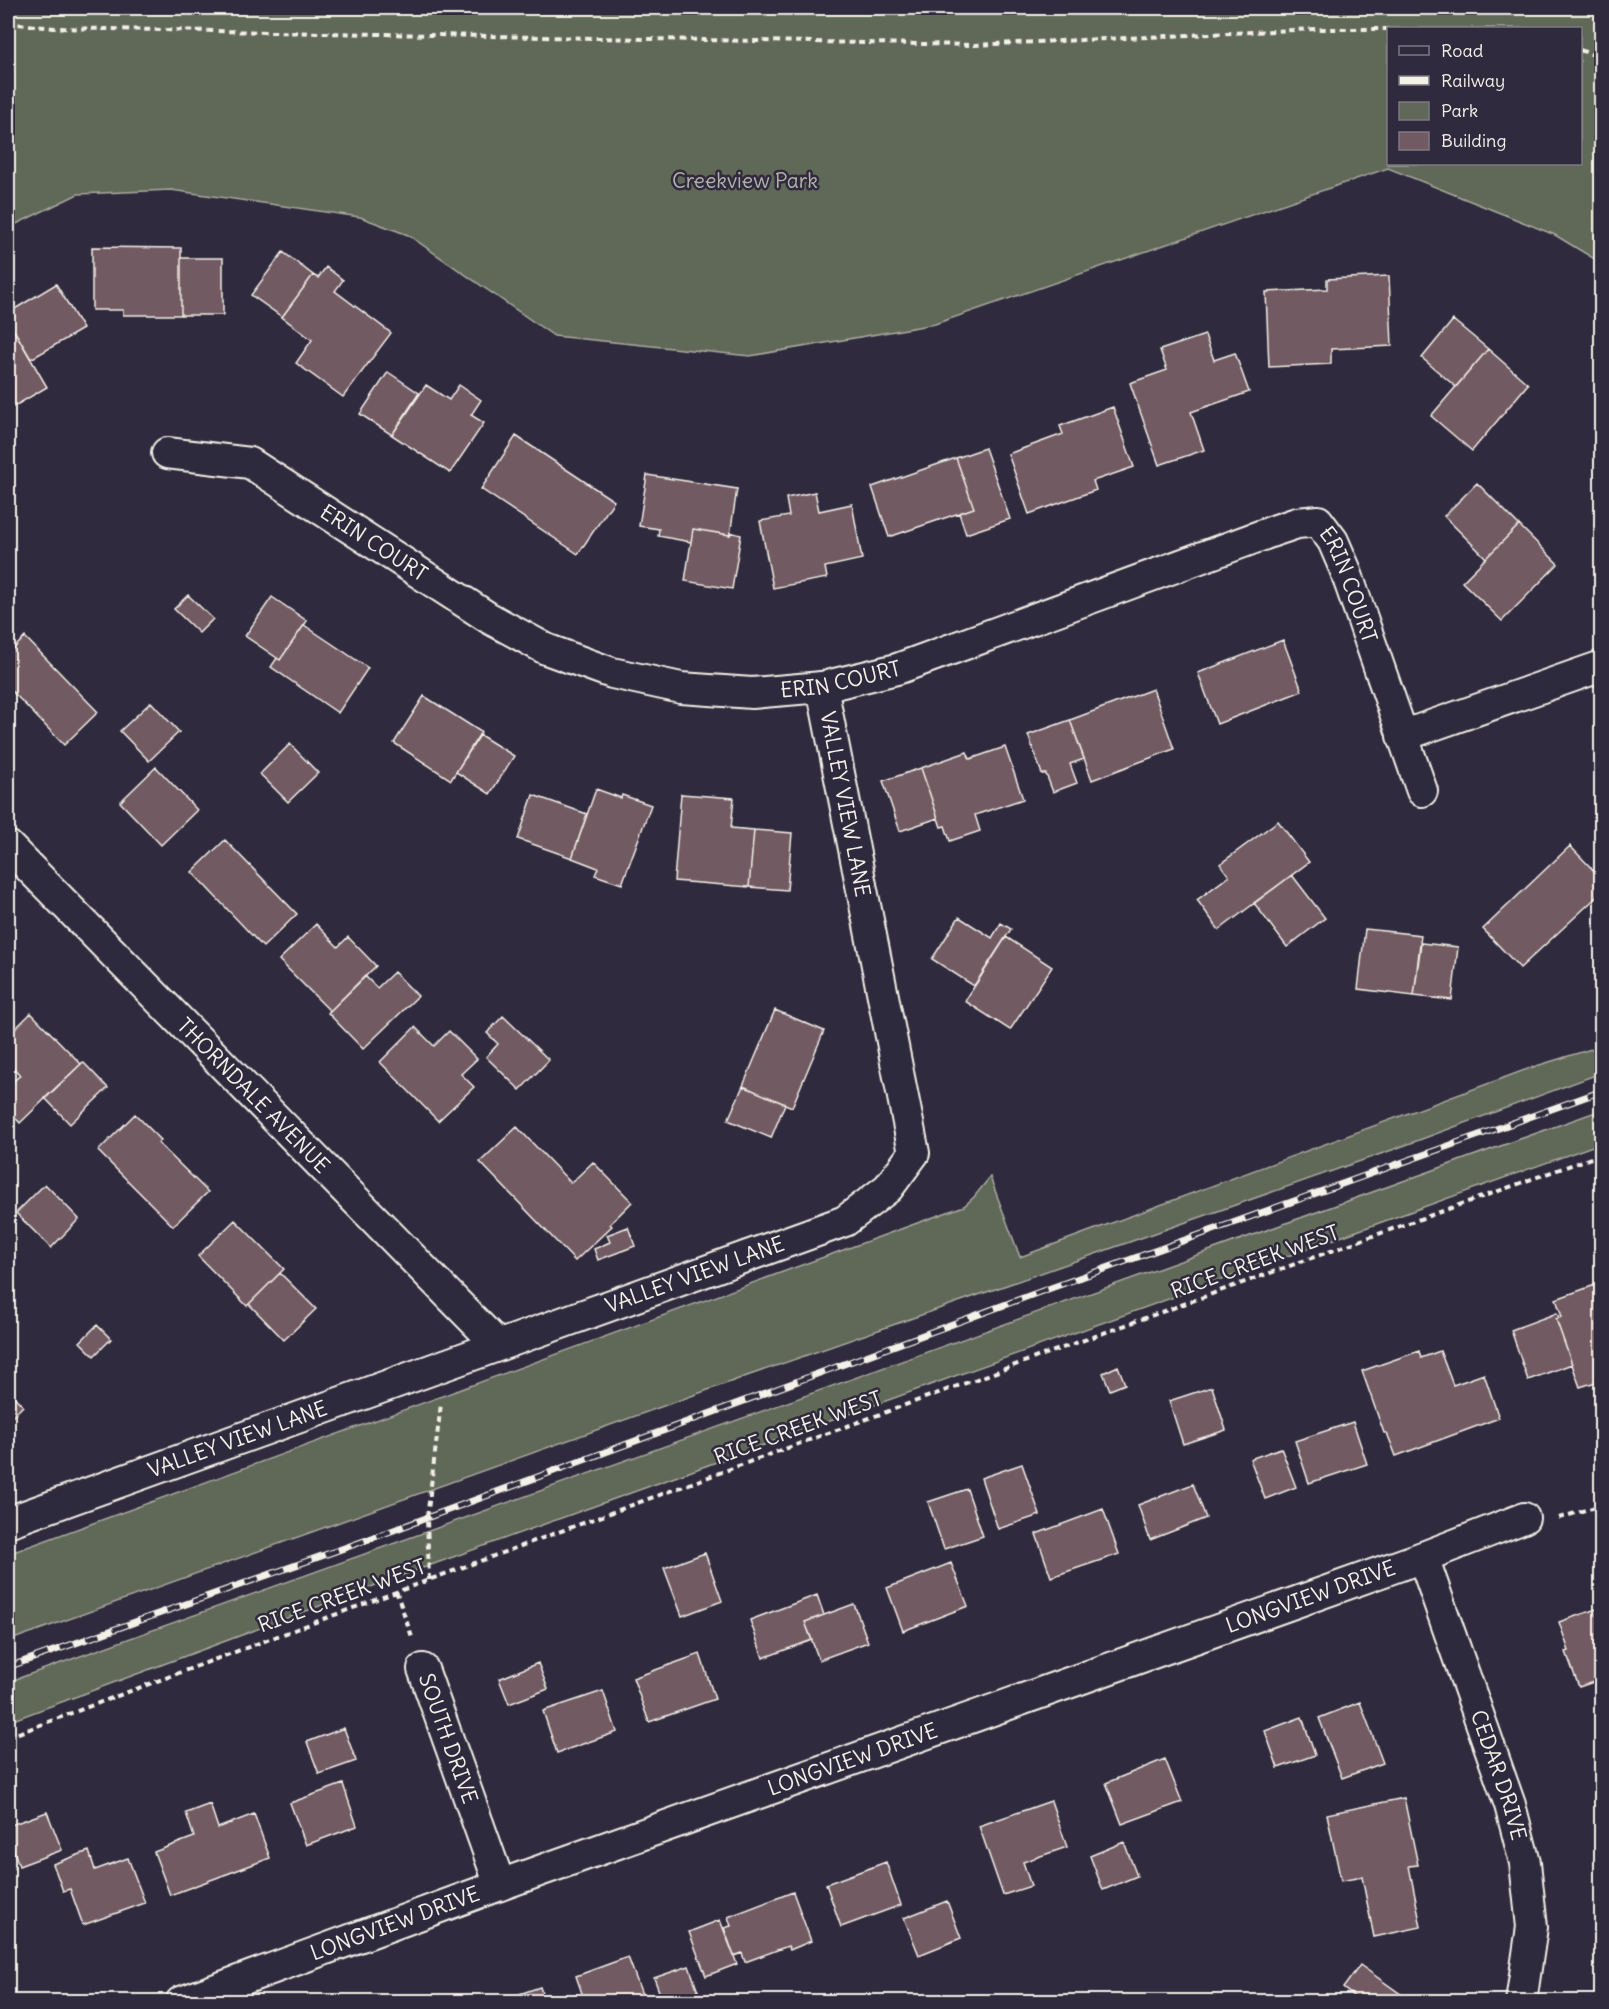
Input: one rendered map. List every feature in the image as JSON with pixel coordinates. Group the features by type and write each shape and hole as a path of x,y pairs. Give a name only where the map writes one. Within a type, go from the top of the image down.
{"street":[{"name":"ERIN COURT","path":"167,453 250,463 489,618 546,649 612,673 681,688 752,693 822,687 897,669 1276,530 1297,523 1318,521 1333,541 1345,569 1422,791"},
{"path":"1402,736 1602,666"},
{"name":"VALLEY VIEW LANE","path":"8,1522 844,1221 888,1188 914,1153 822,687"},
{"name":"THORNDALE AVENUE","path":"8,846 498,1345"},
{"name":"LONGVIEW DRIVE","path":"181,2001 1423,1557 1524,1518"},
{"name":"CEDAR DRIVE","path":"1423,1557 1510,1805 1525,1863 1532,1927 1521,2001"},
{"name":"SOUTH DRIVE","path":"423,1670 500,1886"}],"path":[{"path":"8,23 54,28 975,45 1316,29 1387,29"},
{"path":"1582,50 1602,58"},
{"name":"RICE CREEK WEST","path":"8,1737 396,1591 1024,1361 1602,1154"},
{"path":"429,1580 427,1518 446,1364"},
{"path":"1524,1518 1536,1525 1602,1505"},
{"name":"SOUTH DRIVE","path":"396,1591 423,1670"}],"green space":[{"name":"Creekview Park","path":"8,8 1601,8 1601,263 1555,235 1388,168 935,324 750,356 554,336 408,235 360,217 171,190 78,194 8,228"},
{"path":"1601,1046 1601,1073 1392,1150 747,1376 8,1641 8,1554 964,1206 990,1177 1020,1257 1533,1067"},
{"path":"1601,1110 1601,1143 395,1578 8,1722 8,1682"}],"building":[{"path":"92,247 181,248 181,315 123,315 123,310 92,310"},
{"path":"283,252 313,275 282,317 251,295"},
{"path":"181,258 223,258 223,315 181,315"},
{"path":"326,267 343,280 335,291 391,333 343,397 296,363 312,340 282,317 313,275 318,278"},
{"path":"1389,276 1392,346 1331,349 1331,364 1269,367 1266,292 1327,289 1327,279"},
{"path":"56,284 83,329 31,359 8,320 8,313"},
{"path":"8,320 47,387 8,410"},
{"path":"1453,320 1488,349 1456,387 1422,358"},
{"path":"1205,335 1214,360 1235,353 1249,392 1191,412 1204,450 1159,465 1130,383 1167,370 1160,350"},
{"path":"1488,349 1528,384 1472,451 1431,416"},
{"path":"388,372 419,393 392,435 360,414"},
{"path":"426,385 449,400 459,385 481,400 471,415 484,423 450,473 392,435"},
{"path":"1113,407 1134,467 1093,481 1096,490 1029,514 1008,454 1063,434 1060,426"},
{"path":"516,436 614,501 578,554 481,489"},
{"path":"985,448 1010,519 966,534 959,513 974,508 956,458"},
{"path":"956,458 974,508 889,537 872,487"},
{"path":"647,475 737,489 730,535 693,529 691,542 658,536 659,529 639,526"},
{"path":"1477,483 1519,525 1486,558 1444,516"},
{"path":"815,492 819,511 852,504 862,559 825,567 827,578 773,588 760,521 789,516 786,498"},
{"path":"1519,525 1558,564 1502,621 1462,582"},
{"path":"693,529 741,535 732,589 685,581"},
{"path":"188,595 213,619 199,633 174,609"},
{"path":"272,597 307,621 280,660 245,636"},
{"path":"304,625 368,668 338,713 271,667 277,658 280,660"},
{"path":"25,637 98,712 64,745 8,687 8,654"},
{"path":"1283,640 1302,691 1217,724 1198,673"},
{"path":"1153,689 1174,749 1092,780 1070,720"},
{"path":"424,696 481,732 451,780 394,743"},
{"path":"151,702 179,732 149,761 120,731"},
{"path":"1070,720 1084,759 1070,764 1077,783 1053,792 1046,774 1042,774 1028,735"},
{"path":"480,735 514,756 490,794 456,772"},
{"path":"290,744 318,773 288,802 260,774"},
{"path":"1005,747 1023,799 975,815 980,831 950,841 945,826 941,827 921,768 967,752 970,759"},
{"path":"156,767 197,810 161,845 120,802"},
{"path":"921,768 938,818 900,831 883,781"},
{"path":"596,789 651,805 622,884 595,875 598,868 572,858"},
{"path":"681,794 734,798 731,828 754,830 749,887 674,881"},
{"path":"533,795 587,814 572,858 518,839"},
{"path":"1278,821 1309,862 1219,930 1197,900 1229,876 1220,864"},
{"path":"754,830 792,833 787,890 749,887"},
{"path":"225,840 297,914 263,947 192,872"},
{"path":"1570,846 1602,879 1602,892 1520,968 1483,929"},
{"path":"1292,875 1325,918 1287,947 1254,903"},
{"path":"959,917 992,938 1001,923 1011,929 974,986 932,959"},
{"path":"316,924 338,947 348,937 376,966 330,1011 279,960"},
{"path":"1365,929 1421,935 1414,996 1358,989"},
{"path":"1006,937 1052,967 1010,1030 965,1001"},
{"path":"1421,943 1458,947 1452,1000 1414,996"},
{"path":"394,972 418,996 363,1049 328,1013 365,976 377,988"},
{"path":"775,1010 824,1031 792,1107 743,1086"},
{"path":"31,1013 81,1064 20,1123 8,1110 8,1087 20,1075 8,1062 8,1036"},
{"path":"503,1016 549,1060 520,1090 486,1057 498,1044 487,1033"},
{"path":"415,1027 434,1046 449,1031 477,1059 461,1074 474,1087 438,1121 380,1062"},
{"path":"83,1062 108,1088 70,1124 45,1098"},
{"path":"743,1086 785,1104 771,1138 728,1120"},
{"path":"135,1114 161,1140 158,1143 208,1192 173,1226 98,1151"},
{"path":"517,1127 571,1183 593,1162 632,1202 610,1224 612,1226 575,1261 480,1162"},
{"path":"45,1184 79,1219 51,1248 16,1213"},
{"path":"235,1220 284,1269 247,1306 198,1256"},
{"path":"628,1227 635,1246 598,1260 594,1249 610,1242 607,1235"},
{"path":"280,1273 316,1309 284,1340 249,1304"},
{"path":"1595,1285 1602,1303 1602,1380 1580,1387 1556,1319 1562,1317 1556,1299"},
{"path":"1557,1313 1559,1318 1556,1319 1572,1364 1528,1380 1511,1330"},
{"path":"97,1325 111,1339 94,1356 80,1342"},
{"path":"1419,1351 1421,1358 1440,1351 1453,1385 1484,1374 1499,1418 1396,1456 1387,1433 1384,1433 1362,1371"},
{"path":"1118,1366 1125,1384 1110,1390 1103,1373"},
{"path":"1212,1387 1226,1430 1183,1444 1169,1401"},
{"path":"8,1390 23,1406 8,1421"},
{"path":"1353,1422 1367,1464 1309,1483 1295,1441"},
{"path":"1281,1448 1296,1487 1265,1499 1250,1459"},
{"path":"1022,1464 1040,1515 998,1529 981,1478"},
{"path":"1193,1484 1206,1518 1150,1540 1138,1505"},
{"path":"967,1489 983,1536 944,1549 928,1502"},
{"path":"1103,1509 1119,1554 1051,1577 1036,1534"},
{"path":"705,1553 722,1601 682,1616 664,1568"},
{"path":"951,1563 968,1606 903,1631 887,1588"},
{"path":"817,1595 824,1615 805,1622 812,1640 763,1658 750,1620"},
{"path":"854,1604 868,1642 819,1660 805,1622"},
{"path":"1602,1607 1602,1679 1579,1687 1566,1652 1569,1651 1559,1622"},
{"path":"700,1654 715,1699 649,1722 633,1678"},
{"path":"538,1663 548,1689 509,1704 499,1679"},
{"path":"603,1691 617,1732 557,1753 543,1711"},
{"path":"1360,1702 1383,1763 1342,1778 1319,1718"},
{"path":"1302,1717 1315,1755 1278,1768 1265,1731"},
{"path":"344,1728 356,1761 319,1774 307,1742"},
{"path":"1165,1759 1182,1802 1122,1824 1106,1783"},
{"path":"343,1784 357,1826 306,1845 290,1803"},
{"path":"1404,1798 1418,1865 1409,1866 1421,1927 1374,1937 1362,1877 1341,1881 1327,1814"},
{"path":"1051,1801 1067,1847 1023,1862 1031,1886 1003,1895 979,1826"},
{"path":"210,1804 218,1828 254,1814 270,1858 170,1895 154,1852 194,1837 186,1813"},
{"path":"47,1812 62,1850 19,1866 8,1834 8,1826"},
{"path":"1124,1842 1137,1876 1103,1890 1090,1856"},
{"path":"89,1851 95,1870 128,1858 145,1903 83,1925 70,1889 63,1891 53,1864"},
{"path":"886,1862 901,1905 841,1927 826,1884"},
{"path":"793,1892 811,1941 790,1950 788,1946 745,1962 742,1953 734,1956 724,1928 731,1926 728,1917"},
{"path":"947,1901 961,1938 919,1955 904,1918"},
{"path":"720,1920 737,1964 706,1976 689,1932"},
{"path":"628,1957 643,1997 632,2002 585,2002 576,1976"},
{"path":"1360,1965 1402,1995 1397,2002 1361,2002 1343,1988"},
{"path":"689,1966 702,2002 663,2002 654,1978"},
{"path":"540,1987 545,2002 496,2002"}],"railway":[{"path":"8,1667 364,1541 1034,1294 1602,1091"}]}
